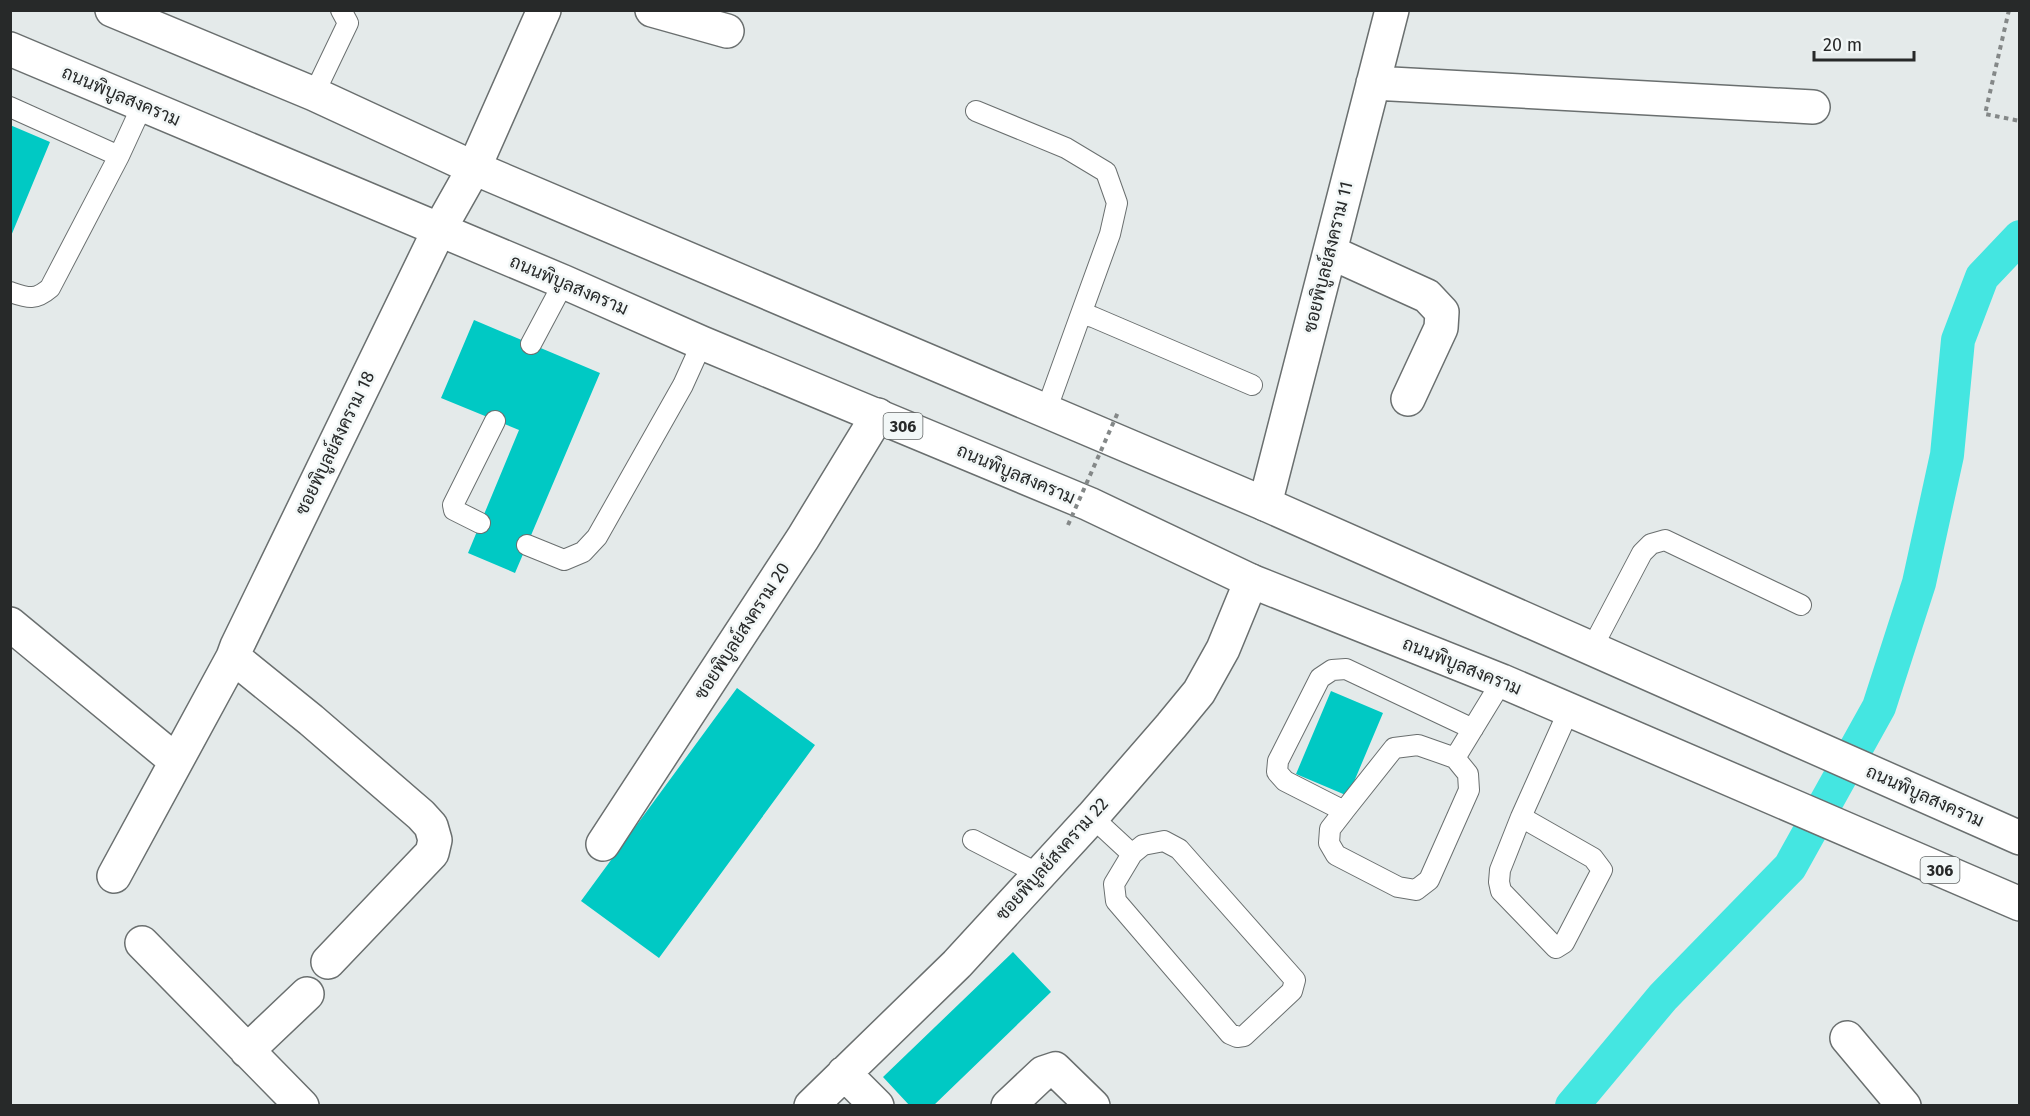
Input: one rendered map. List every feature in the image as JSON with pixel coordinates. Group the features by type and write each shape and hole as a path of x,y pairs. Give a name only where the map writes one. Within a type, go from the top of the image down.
{"street":[{"name":"ถนนพิบูลสงคราม","path":"112,10 314,94 474,168 1265,504 2019,838"},
{"name":"ซอยพิบูลย์สงคราม 18","path":"114,876 233,657 439,230 474,168 544,10"},
{"path":"652,10 727,31"},
{"name":"ซอยพิบูลย์สงคราม 11","path":"1265,504 1392,10"},
{"name":"ถนนพิบูลสงคราม","path":"10,49 564,282 702,343 1119,517 1251,581 1502,681 2019,904"},
{"path":"1372,83 1814,107"},
{"path":"1330,252 1427,296 1442,312 1441,328 1408,399"},
{"name":"ซอยพิบูลย์สงคราม 20","path":"603,844 802,538 878,415"},
{"name":"ซอยพิบูลย์สงคราม 22","path":"811,1106 957,963 1092,817 1199,692 1223,649 1251,581"},
{"path":"10,624 176,761"},
{"path":"233,657 354,756 422,815 431,826 435,840 432,853 328,962"},
{"path":"141,943 302,1106"},
{"path":"247,1051 307,994"},
{"path":"1847,1038 1904,1106"},
{"path":"1008,1106 1043,1073 1055,1069 1093,1106"},
{"path":"844,1073 877,1106"}],"lane":[{"path":"314,94 348,23 341,10"},
{"path":"10,292 26,297 39,297 50,288 119,156 142,106"},
{"path":"10,107 119,156"},
{"path":"976,111 1066,148 1106,172 1117,203 1110,234 1046,411"},
{"path":"531,344 564,282"},
{"path":"1081,314 1093,317 1251,385"},
{"path":"527,545 564,560 583,552 597,537 683,385 702,343"},
{"path":"480,523 454,510 453,505 495,421"},
{"path":"1592,648 1642,553 1651,544 1665,540 1801,605"},
{"path":"1344,811 1285,781 1277,772 1278,761 1320,678 1332,670 1346,669 1473,729"},
{"path":"1455,758 1502,681"},
{"path":"1521,817 1593,858 1602,870 1564,943 1556,948 1500,891 1499,882 1500,870 1521,817 1569,710"},
{"path":"1418,745 1455,758 1468,774 1469,790 1429,880 1416,890 1398,887 1336,855 1329,843 1330,829 1394,748 1418,745"},
{"path":"1092,817 1132,854"},
{"path":"973,840 1039,874"},
{"path":"1164,841 1179,849 1295,980 1292,991 1244,1036 1237,1038 1230,1034 1116,901 1114,884 1132,854 1143,845 1164,841"}],"path":[{"path":"2009,10 1985,114 2019,121"},
{"path":"1068,525 1119,410"}],"building":[{"path":"10,125 50,142 11,236 10,236"},
{"path":"474,320 600,373 515,573 468,553 519,430 441,398"},
{"path":"737,688 815,745 659,958 581,901"},
{"path":"1331,691 1383,713 1348,796 1296,774"},
{"path":"1013,952 1051,992 933,1106 910,1106 883,1077"}],"waterway":[{"path":"1572,1106 1663,997 1790,867 1879,707 1919,583 1947,455 1958,340 1982,277 2020,237"}]}
